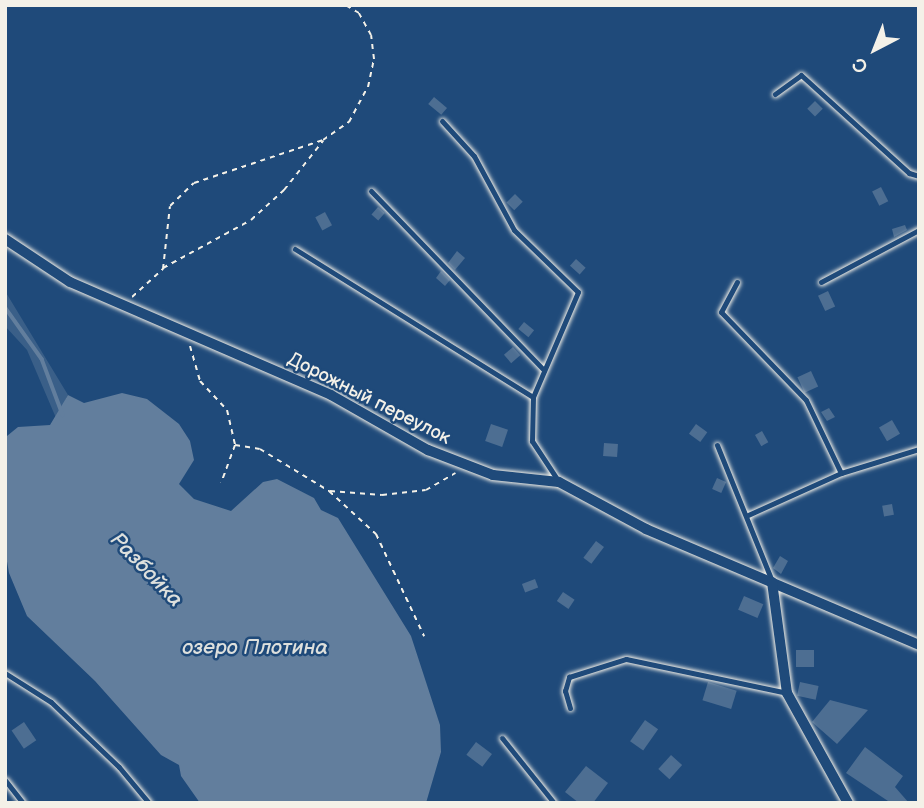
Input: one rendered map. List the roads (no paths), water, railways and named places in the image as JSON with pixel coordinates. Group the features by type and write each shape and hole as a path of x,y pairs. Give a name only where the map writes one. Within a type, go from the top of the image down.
{"street":[{"name":"Дорожный переулок","path":"5,239 70,282 331,395 428,450 492,475 559,482 646,529 919,645"},
{"path":"772,582 787,693 848,803"}],"lane":[{"path":"775,94 801,75 909,173 919,176"},
{"path":"442,121 474,156 514,230 578,292 533,397 532,441 559,482"},
{"path":"371,191 544,370"},
{"path":"821,282 919,230"},
{"path":"295,249 533,397"},
{"path":"737,282 721,312 806,400 841,473"},
{"path":"717,445 748,515 772,582"},
{"path":"748,515 841,473 919,449"},
{"path":"570,708 565,691 569,677 626,659 787,693"},
{"path":"5,673 51,702 149,803"},
{"path":"502,738 555,803"},
{"path":"5,780 23,803"}],"water":[{"name":"озеро Плотина","path":"122,393 147,399 179,424 190,441 194,460 179,484 194,499 231,511 263,482 277,479 314,498 321,510 338,518 411,636 440,725 441,752 426,803 200,803 181,776 179,765 161,755 95,681 27,616 9,573 5,550 7,436 18,427 50,425 68,395 84,403"}],"waterway":[{"path":"5,307 42,359 63,415"}],"water label":[{"name":"Разбойка","path":"146,570"}]}
